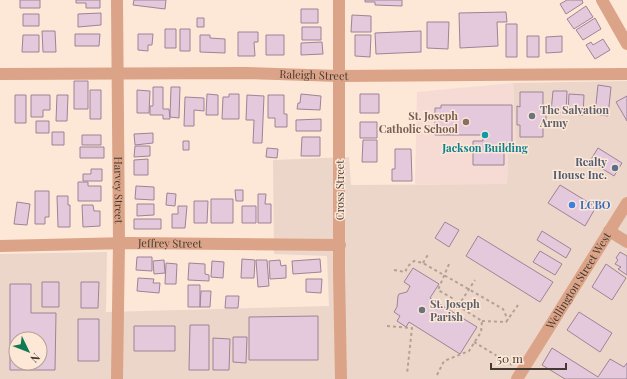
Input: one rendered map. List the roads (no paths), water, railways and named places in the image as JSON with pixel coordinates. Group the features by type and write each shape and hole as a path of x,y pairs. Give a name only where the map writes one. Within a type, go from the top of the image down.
{"street":[{"name":"Harvey Street","path":"117,0 119,243 117,379"},
{"name":"Cross Street","path":"339,0 339,272 342,379"},
{"path":"602,0 627,44"},
{"name":"Raleigh Street","path":"0,74 245,73 339,76 627,74"},
{"name":"Wellington Street West","path":"517,379 627,203"},
{"path":"609,231 627,242"},
{"name":"Jeffrey Street","path":"0,246 119,243 340,245"}],"place":[{"name":"The Salvation Army","path":"532,116"},
{"name":"St. Joseph Catholic School","path":"466,122"},
{"name":"Jackson Building","path":"485,135"},
{"name":"Realty House Inc.","path":"615,168"},
{"name":"LCBO","path":"572,205"},
{"name":"St. Joseph Parish","path":"422,310"}]}
